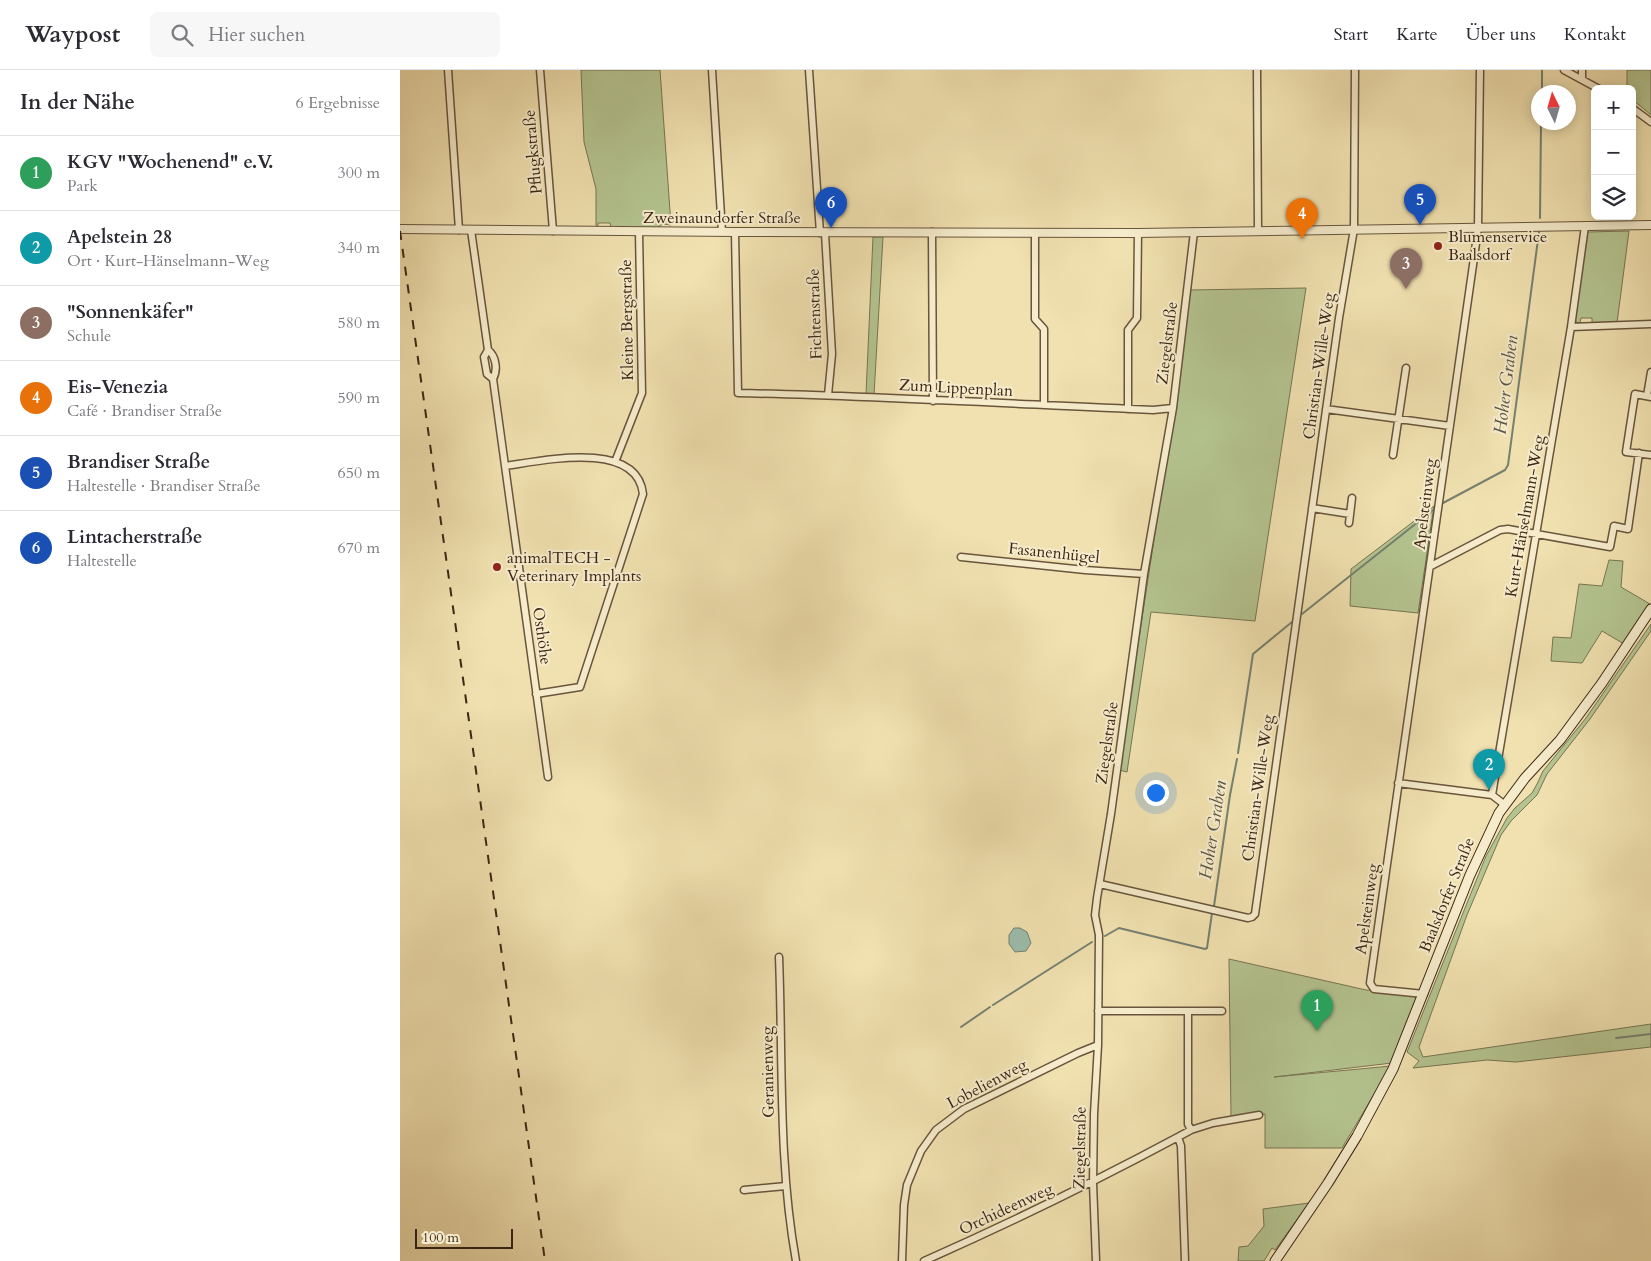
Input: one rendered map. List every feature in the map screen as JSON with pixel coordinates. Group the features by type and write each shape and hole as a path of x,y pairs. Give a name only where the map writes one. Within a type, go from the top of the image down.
{"main road":[{"name":"Baalsdorfer Straße","path":"1275,1261 1308,1214 1357,1136 1393,1069 1490,829 1524,778 1560,740 1602,683 1651,609"},
{"name":"Baalsdorfer Straße","path":"1270,1261 1283,1242 1308,1214"}],"street":[{"path":"448,70 459,230"},
{"name":"Pflugkstraße","path":"540,70 553,231"},
{"path":"712,70 722,232"},
{"name":"Fichtenstraße","path":"809,70 832,354 828,395"},
{"path":"1257,70 1258,230"},
{"name":"Christian-Wille-Weg","path":"1100,884 1248,918 1254,914 1339,318 1354,229 1355,70"},
{"name":"Apelsteinweg","path":"1424,994 1374,989 1370,983 1478,227 1480,70"},
{"path":"1564,70 1592,85"},
{"path":"1582,70 1582,79"},
{"path":"1636,111 1651,122"},
{"name":"Zweinaundorfer Straße","path":"400,229 822,233 1138,233 1651,225"},
{"name":"Kurt-Hänselmann-Weg","path":"1492,795 1572,327 1585,226"},
{"name":"Osthöhe","path":"470,230 488,350 494,355 496,372 493,379 548,777"},
{"name":"Kleine Bergstraße","path":"615,462 642,393 639,232"},
{"name":"Zum Lippenplan","path":"735,232 738,393 828,395 1153,410 1173,408"},
{"path":"932,232 933,401"},
{"path":"1035,232 1035,319 1044,329 1044,406"},
{"name":"Ziegelstraße","path":"1096,1261 1093,1183 1094,1114 1098,1046 1099,935 1095,914 1144,574 1173,408 1194,232"},
{"path":"1128,409 1128,330 1137,318 1138,233"},
{"path":"1572,327 1651,324"},
{"path":"1392,455 1406,368"},
{"path":"1651,372 1649,396 1635,394 1626,452 1651,455"},
{"path":"1326,409 1450,426"},
{"path":"1431,566 1500,530 1508,529 1610,547 1614,526 1628,529 1639,453"},
{"path":"505,466 583,457 615,462 626,466 636,474 643,494 580,687 536,694"},
{"path":"1349,523 1352,498"},
{"path":"1312,508 1350,514"},
{"name":"Fasanenhügel","path":"960,557 1144,574"},
{"path":"1398,784 1492,795 1505,805"},
{"name":"Geranienweg","path":"779,958 782,1113 786,1186 796,1261"},
{"path":"1098,1011 1222,1011"},
{"path":"1188,1011 1188,1124 1191,1130 1213,1123 1259,1116"},
{"name":"Lobelienweg","path":"902,1261 904,1205 907,1185 917,1158 936,1130 964,1109 1078,1053 1098,1046"},
{"name":"Orchideenweg","path":"924,1261 1093,1183 1191,1130"},
{"path":"1178,1137 1181,1146 1185,1261"},
{"path":"744,1190 786,1186"}],"green space":[{"path":"581,70 660,70 671,225 663,224 656,228 611,228 610,223 598,223 598,227 596,227 596,189 584,142"},
{"path":"1627,70 1651,70 1651,115 1636,102 1636,85 1627,85"},
{"path":"1629,231 1617,323 1592,323 1592,318 1581,318 1580,323 1576,322 1587,232"},
{"path":"873,237 883,237 874,395 866,394"},
{"path":"1306,288 1255,621 1151,612 1127,772 1119,770 1186,329 1190,290"},
{"path":"1434,506 1418,613 1350,606 1351,569"},
{"path":"1609,560 1623,561 1621,587 1650,604 1624,644 1602,631 1582,663 1551,661 1553,637 1571,638 1579,584 1602,586"},
{"path":"1651,624 1651,631 1590,719 1547,774 1537,795 1511,821 1501,835 1467,915 1419,1047 1423,1057 1651,1024 1651,1047 1516,1062 1487,1060 1413,1068 1419,1061 1407,1052 1486,856 1507,818 1532,793 1543,771 1586,718"},
{"path":"1229,959 1366,990 1415,994 1418,999 1392,1063 1274,1077 1391,1066 1342,1148 1265,1148 1265,1114 1231,1117"},
{"path":"1309,1203 1275,1250 1272,1248 1264,1261 1238,1261 1239,1247 1248,1246 1264,1226 1263,1209"}],"shaded area":[{"path":"1014,928 1020,928 1027,932 1031,943 1026,951 1015,952 1009,944 1009,935"}],"waterway":[{"name":"Hoher Graben","path":"1542,70 1542,85"},
{"name":"Hoher Graben","path":"1540,218 1541,130"},
{"name":"Hoher Graben","path":"1443,503 1505,470 1508,465 1539,232"},
{"name":"Hoher Graben","path":"1302,614 1433,510"},
{"name":"Hoher Graben","path":"1238,753 1253,654 1292,622"},
{"name":"Hoher Graben","path":"1214,906 1237,759"},
{"name":"Hoher Graben","path":"1105,936 1119,928 1205,949 1207,948 1212,913"},
{"name":"Hoher Graben","path":"993,1005 1092,942"},
{"name":"Hoher Graben","path":"961,1027 990,1007"},
{"path":"1616,1038 1651,1034"}],"railway":[{"path":"400,231 545,1261"}],"place":[{"name":"Brandiser Straße","path":"1420,225"},
{"name":"Lintacherstraße","path":"831,228"},
{"name":"Eis-Venezia","path":"1302,239"},
{"name":"Blumenservice Baalsdorf","path":"1438,246"},
{"name":"\"Sonnenkäfer\"","path":"1406,289"},
{"name":"animalTECH - Veterinary Implants","path":"497,567"},
{"name":"Apelstein 28","path":"1489,790"},
{"name":"KGV \"Wochenend\" e.V.","path":"1317,1031"}]}
